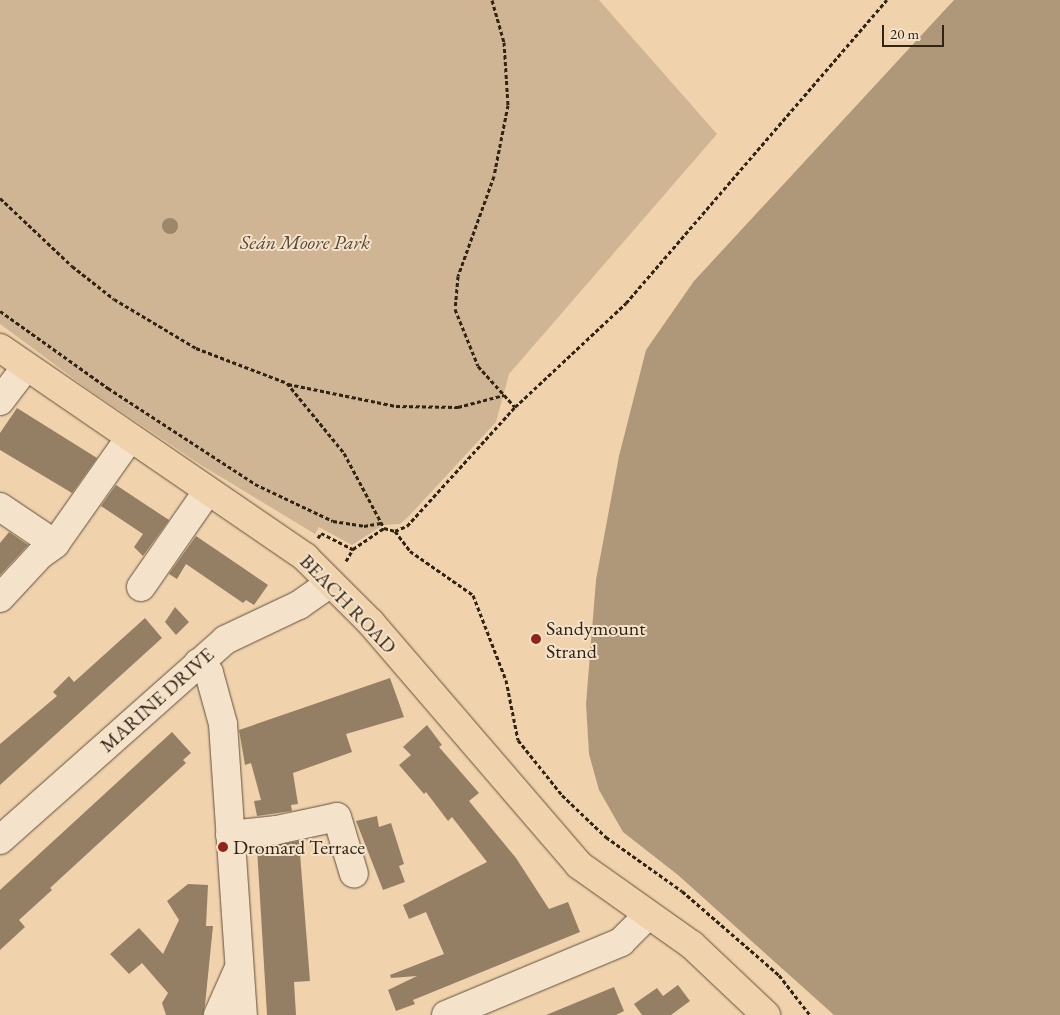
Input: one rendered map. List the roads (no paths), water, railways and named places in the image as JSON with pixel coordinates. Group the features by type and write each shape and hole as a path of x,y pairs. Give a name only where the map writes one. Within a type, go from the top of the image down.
{"main road":[{"name":"BEACH ROAD","path":"0,348 305,558 329,584 371,623 579,865 692,945 766,1015"}],"street":[{"path":"0,401 26,367"},
{"path":"0,598 40,555 55,544 129,438"},
{"path":"142,587 207,492"},
{"path":"0,507 55,544"},
{"name":"MARINE DRIVE","path":"0,840 226,640 299,605 329,584"},
{"path":"198,663 209,673 223,724 244,1015"},
{"path":"230,835 277,830 337,817 354,874"},
{"path":"446,1015 621,942 648,915"},
{"path":"218,1015 239,966"}],"place":[{"name":"Sandymount Strand","path":"536,639"},
{"name":"Dromard Terrace","path":"223,847"}],"park label":[{"name":"Seán Moore Park","path":"305,242"}]}
